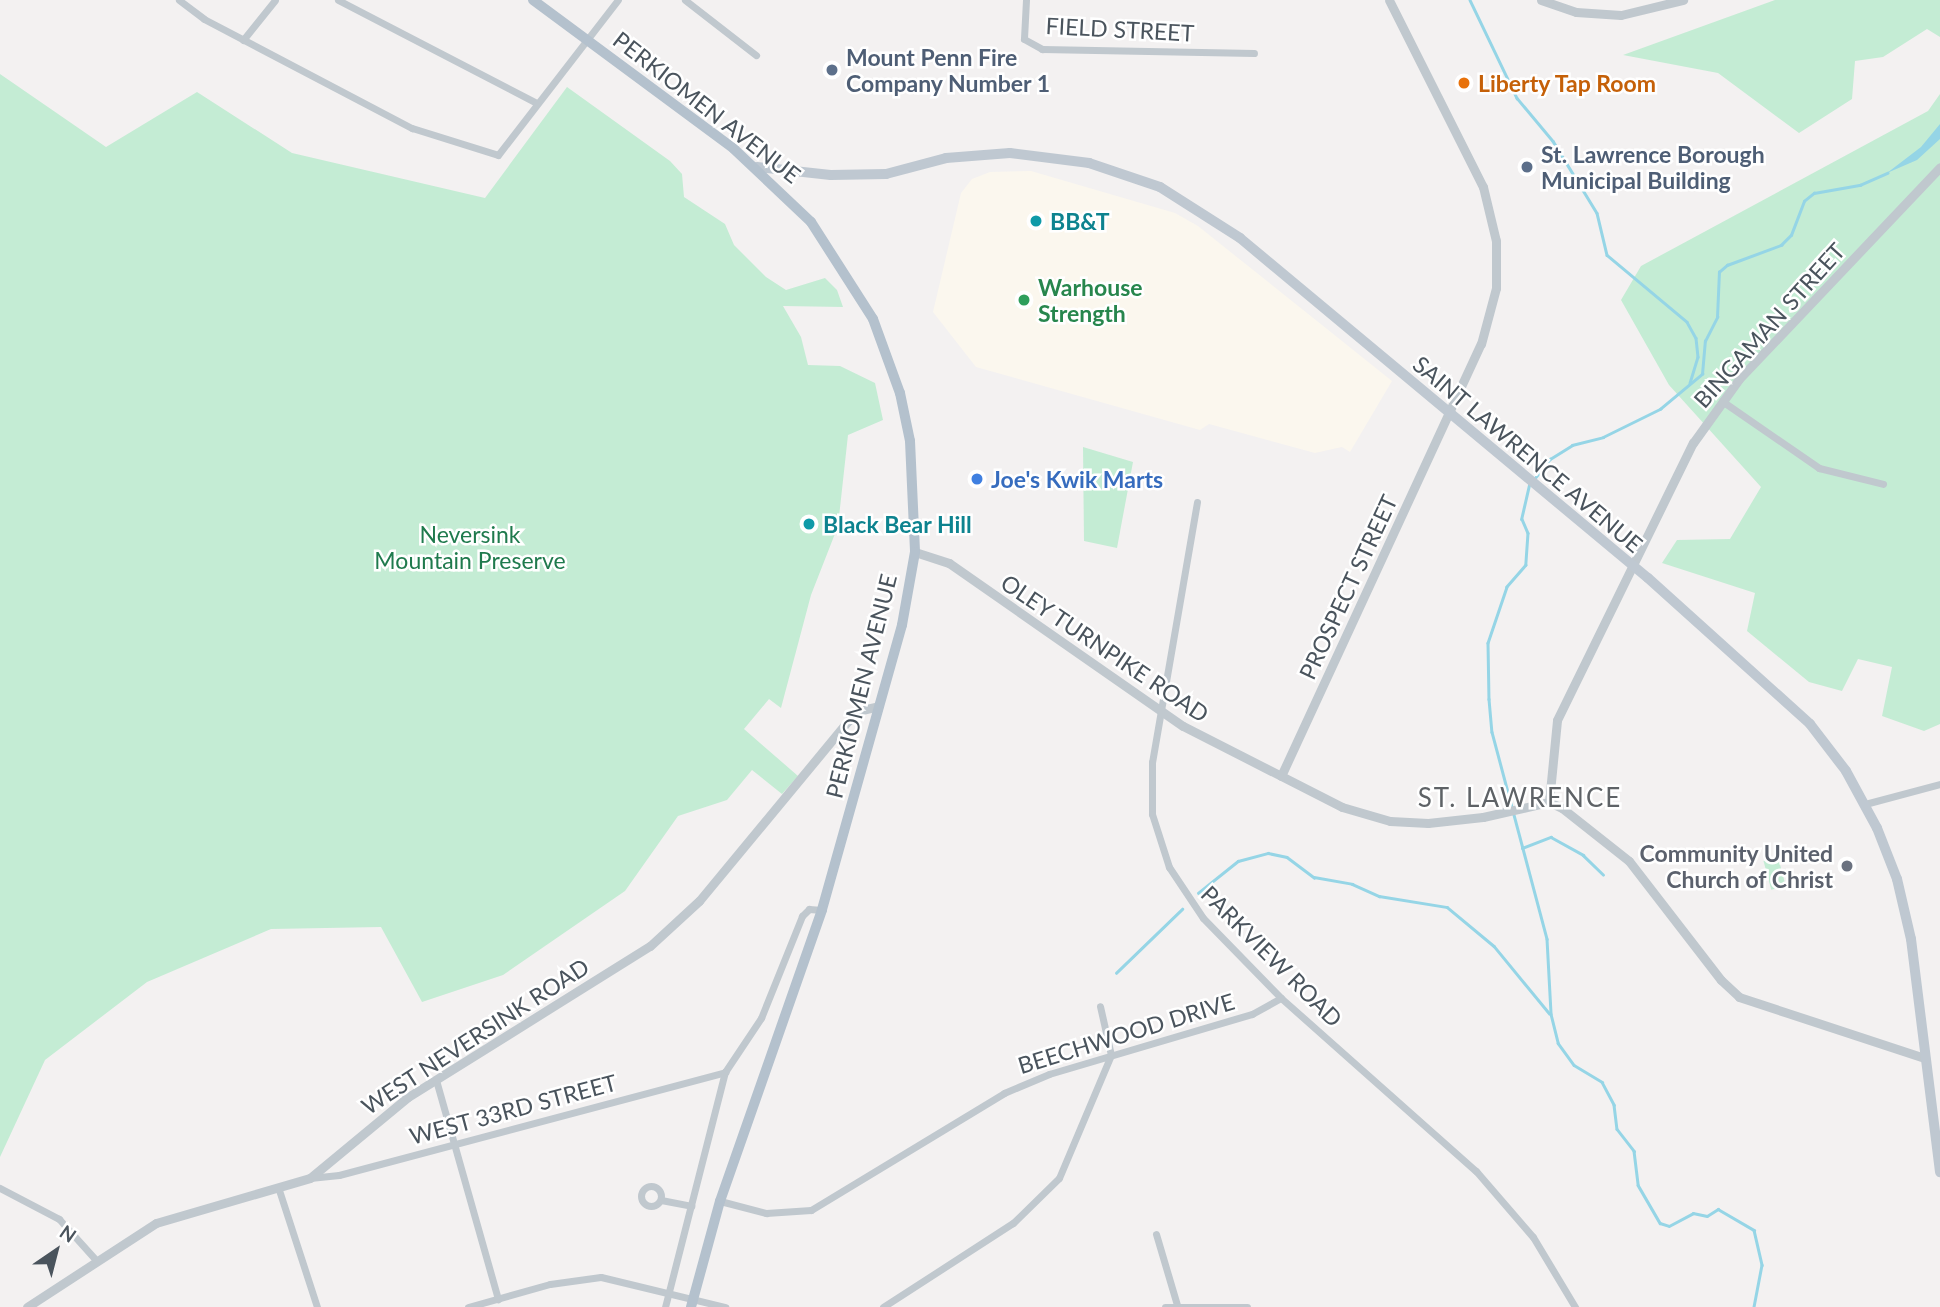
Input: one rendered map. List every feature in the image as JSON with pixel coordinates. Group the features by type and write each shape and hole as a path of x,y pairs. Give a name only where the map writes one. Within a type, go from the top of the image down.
{"main road":[{"name":"PERKIOMEN AVENUE","path":"533,0 757,167 826,240 858,289 881,338 900,393 910,441 915,552 902,625 822,910 720,1201 692,1303"},
{"name":"SAINT LAWRENCE AVENUE","path":"757,167 831,175 886,174 946,158 1010,153 1063,158 1137,178 1187,201 1229,229 1448,414 1632,564 1795,708 1832,751 1865,804 1888,855 1904,903 1940,1172"}],"street":[{"path":"178,0 243,40 412,128 498,155 618,0"},
{"path":"243,40 275,0"},
{"path":"338,0 537,103"},
{"path":"685,0 756,55"},
{"name":"FIELD STREET","path":"1026,0 1024,39 1042,49 1254,53"},
{"name":"PROSPECT STREET","path":"1281,775 1448,414 1491,314 1496,241 1475,168 1389,0"},
{"path":"1541,0 1562,9 1601,15 1679,0"},
{"name":"BINGAMAN STREET","path":"1549,802 1557,720 1680,468 1721,401 1940,167"},
{"path":"1721,401 1819,468 1882,484"},
{"name":"PARKVIEW ROAD","path":"1197,502 1152,762 1152,814 1169,867 1202,918 1281,998 1476,1171 1533,1237 1575,1307"},
{"name":"OLEY TURNPIKE ROAD","path":"915,552 949,563 1159,711 1326,800 1390,821 1443,823 1549,802"},
{"name":"WEST NEVERSINK ROAD","path":"27,1307 138,1231 174,1216 279,1190 310,1178 380,1117 670,930 848,722 862,709 879,706"},
{"path":"1865,804 1940,786"},
{"path":"1549,802 1629,861 1721,981 1739,998 1925,1058"},
{"path":"665,1307 724,1072 761,1018 802,916 809,909 822,910"},
{"name":"BEECHWOOD DRIVE","path":"720,1201 766,1213 811,1210 1004,1093 1111,1055 1252,1014 1281,998"},
{"path":"883,1307 1013,1223 1046,1195 1070,1157 1111,1055 1100,1006"},
{"name":"WEST 33RD STREET","path":"310,1178 452,1145 724,1072"},
{"path":"436,1080 452,1145 498,1299"},
{"path":"0,1188 54,1214 95,1259"},
{"path":"279,1190 317,1307"},
{"path":"661,1199 691,1206"},
{"path":"1156,1234 1177,1305"},
{"path":"468,1307 601,1277 669,1291 692,1303 725,1307"},
{"path":"1165,1307 1247,1307"}],"shaded area":[{"path":"1031,171 1175,213 1198,226 1392,381 1350,452 1342,447 1315,453 1209,424 1200,430 976,367 933,312 961,193 972,179 990,172"}],"green space":[{"path":"1775,0 1940,0 1940,37 1927,29 1883,57 1855,61 1852,99 1799,133 1718,73 1623,55"},
{"name":"Neversink Mountain Preserve","path":"0,74 106,147 197,92 292,153 485,198 567,87 670,161 682,174 684,197 725,224 734,245 766,277 786,290 825,278 837,290 843,307 783,306 801,337 808,365 840,366 875,383 883,420 848,435 838,526 811,595 781,708 769,699 744,729 798,776 782,794 752,770 727,800 678,816 625,891 503,975 422,1002 381,927 271,929 147,982 45,1060 0,1157"},
{"path":"1940,94 1940,724 1924,731 1882,716 1892,667 1858,659 1842,691 1809,682 1747,631 1755,593 1662,563 1677,540 1730,539 1761,487 1669,385 1621,300 1641,266 1928,111"},
{"path":"1083,447 1133,462 1117,548 1084,541"},
{"path":"1778,857 1786,886 1771,890 1764,861"}],"water":[{"path":"1940,124 1940,139 1917,160 1887,173 1921,147"}],"waterway":[{"path":"1470,0 1517,98 1553,141 1597,213 1607,255 1687,322 1696,338 1698,357 1690,383"},
{"path":"1535,478 1550,459 1572,445 1603,437 1660,409 1702,374 1705,341 1717,317 1719,272 1727,265 1781,245 1791,235 1804,201 1814,193 1860,185 1887,173"},
{"path":"1530,483 1522,519 1528,533 1526,565 1507,587 1488,643 1489,699 1492,732 1547,939 1551,1014 1558,1043 1574,1065 1602,1082 1614,1105 1617,1129 1634,1151 1638,1185 1660,1223 1669,1226 1693,1213 1707,1216 1718,1209 1754,1230 1762,1265 1754,1307"},
{"path":"1522,848 1551,837 1583,855 1603,874"},
{"path":"1198,893 1238,861 1268,853 1287,857 1314,877 1352,884 1379,896 1447,907 1494,946 1549,1013"},
{"path":"1116,973 1182,909"}],"place":[{"name":"Mount Penn Fire Company Number 1","path":"832,70"},
{"name":"Liberty Tap Room","path":"1464,83"},
{"name":"St. Lawrence Borough Municipal Building","path":"1527,167"},
{"name":"BB&T","path":"1036,221"},
{"name":"Warhouse Strength","path":"1024,300"},
{"name":"Joe's Kwik Marts","path":"977,479"},
{"name":"Black Bear Hill","path":"809,524"},
{"name":"Community United Church of Christ","path":"1847,866"}],"district":[{"name":"ST. LAWRENCE","path":"1520,798"}]}
